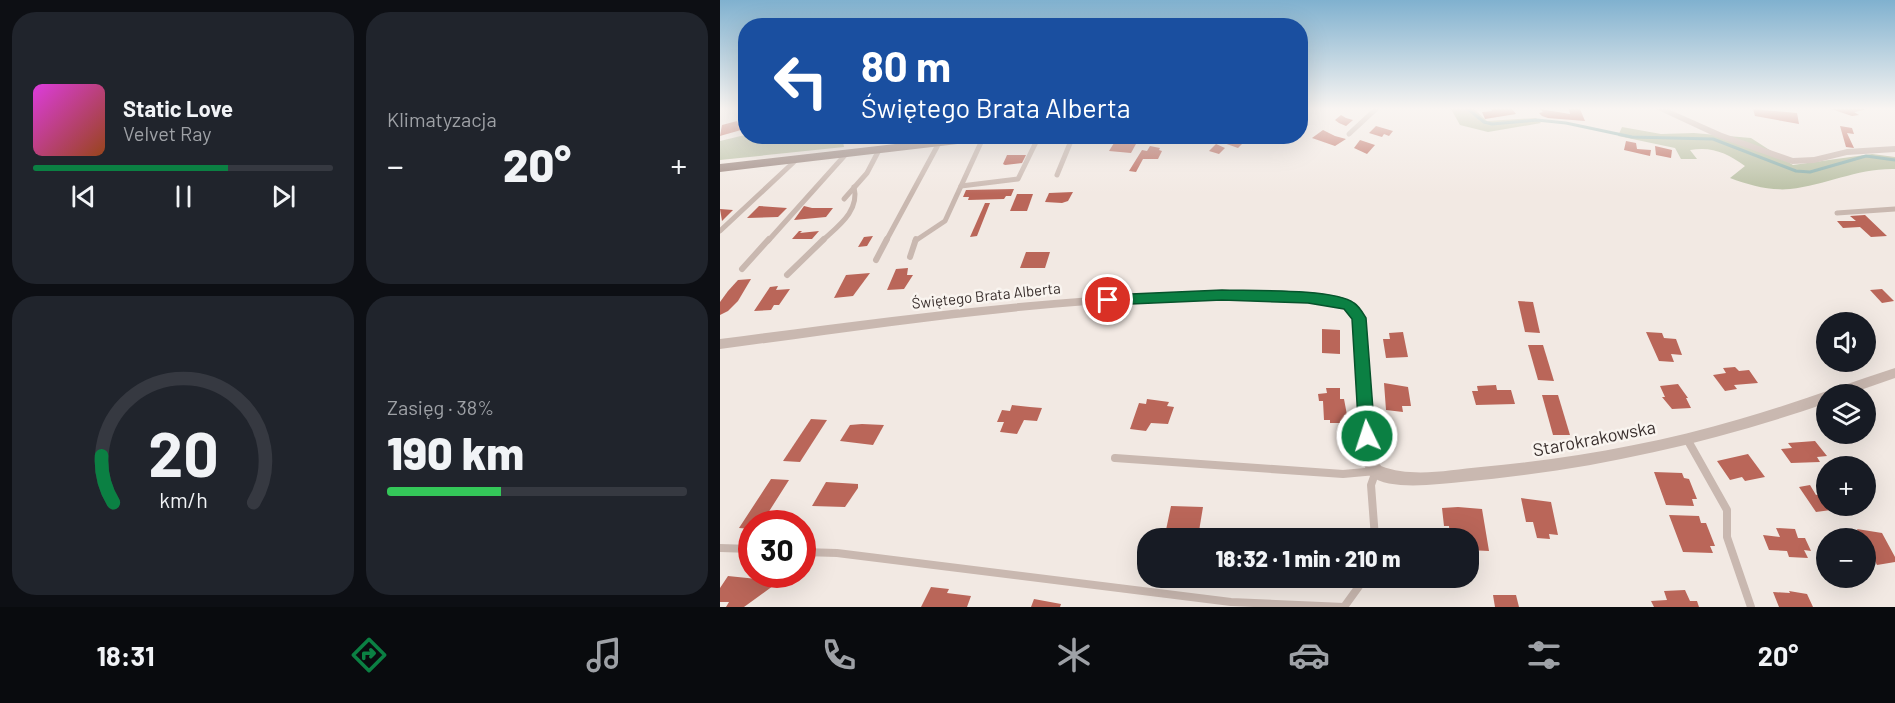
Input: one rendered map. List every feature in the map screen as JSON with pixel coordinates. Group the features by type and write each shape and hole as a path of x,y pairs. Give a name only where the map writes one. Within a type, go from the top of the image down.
{"main road":[{"path":"720,168 930,144"}],"street":[{"path":"1726,137 1792,161 1814,160 1847,152 1895,149"},
{"name":"Świętego Brata Alberta","path":"720,344 1062,303 1222,295 1333,301 1349,306 1359,318 1372,466"},
{"path":"1863,384 1895,373"},
{"name":"Starokrakowska","path":"1372,466 1401,478 1554,467 1687,439 1816,400"}],"lane":[{"path":"876,260 938,144"},
{"path":"910,257 915,240 945,221 980,144"},
{"path":"961,186 1018,179 1035,144"},
{"path":"1057,175 1070,144"},
{"path":"844,199 867,172 879,150"},
{"path":"742,269 846,154"},
{"path":"720,231 796,160"},
{"path":"787,275 850,214 856,195 854,187"},
{"path":"1838,213 1895,209"},
{"path":"1687,439 1727,510 1727,537 1751,607"},
{"path":"1115,458 1343,474 1372,466 1374,528"},
{"path":"720,548 738,549"},
{"path":"816,552 837,553 1231,602 1344,607 1358,588"}],"green space":[{"path":"738,137 738,144 843,144 844,147 720,160 720,141"},
{"path":"1624,137 1751,138 1793,165 1872,154 1895,157 1895,169 1868,171 1790,189 1767,188 1730,178 1745,166 1732,157 1712,150 1698,149 1690,150 1697,159 1681,159 1675,148"}],"building":[{"path":"1340,137 1346,139 1335,146 1312,138"},
{"path":"1843,137 1849,137 1854,148 1846,147"},
{"path":"1360,140 1375,145 1367,154 1354,148"},
{"path":"1626,141 1636,143 1637,149 1651,150 1650,156 1624,150"},
{"path":"1113,144 1136,144 1131,153 1109,151"},
{"path":"1216,144 1225,148 1219,154 1209,151"},
{"path":"1227,144 1242,144 1238,148"},
{"path":"1150,146 1160,148 1159,150 1162,151 1158,159 1143,159 1136,172 1129,171 1142,150 1147,151"},
{"path":"1655,146 1672,150 1671,158 1656,155"},
{"path":"1007,155 1026,155 1022,163 1005,165 1003,164"},
{"path":"1014,189 1011,196 1006,196 1004,199 968,200 969,197 963,197 966,190"},
{"path":"1073,192 1068,201 1045,202 1049,193"},
{"path":"1017,194 1033,194 1027,211 1010,211"},
{"path":"985,203 990,203 977,236 970,237"},
{"path":"759,206 787,208 778,217 747,218"},
{"path":"804,206 833,208 826,217 794,220"},
{"path":"720,209 733,210 722,221"},
{"path":"1865,215 1887,236 1871,237 1860,227 1843,228 1837,221 1856,221 1850,216"},
{"path":"799,231 802,231 800,233 819,231 812,239 792,239"},
{"path":"873,236 867,246 858,247 864,237"},
{"path":"1026,252 1050,252 1045,268 1020,268"},
{"path":"908,268 907,275 913,275 904,289 887,290 896,269"},
{"path":"870,273 853,296 834,298 846,275"},
{"path":"751,279 738,301 720,315 720,302 728,291 738,280"},
{"path":"778,286 776,290 790,289 779,305 774,305 771,310 754,311 770,287"},
{"path":"1882,289 1894,301 1882,303 1870,290"},
{"path":"1518,301 1533,302 1540,333 1525,332"},
{"path":"1322,329 1340,330 1340,354 1322,353"},
{"path":"1403,332 1408,357 1386,358 1383,339 1390,339 1389,333"},
{"path":"1646,332 1662,333 1664,338 1676,339 1682,355 1671,354 1674,362 1659,361"},
{"path":"1528,345 1543,345 1554,381 1538,380"},
{"path":"1735,367 1739,371 1749,370 1758,383 1734,385 1737,389 1725,391 1713,375 1726,373 1723,368"},
{"path":"1384,383 1408,387 1411,406 1402,406 1403,412 1386,410"},
{"path":"1678,384 1688,398 1686,398 1691,408 1672,409 1662,397 1665,397 1660,386"},
{"path":"1496,385 1497,390 1511,390 1515,404 1476,405 1472,391 1478,391 1477,386"},
{"path":"1326,388 1340,388 1340,399 1344,399 1347,415 1344,415 1345,421 1330,423 1330,420 1324,420 1323,401 1319,401 1318,394 1327,393"},
{"path":"1542,395 1558,395 1570,435 1553,435"},
{"path":"1147,399 1169,402 1167,406 1174,407 1168,424 1151,423 1146,431 1130,429 1139,403 1146,404"},
{"path":"1012,405 1042,408 1037,421 1024,420 1017,434 1000,432 1004,422 997,422 1002,410 1010,411"},
{"path":"811,419 827,420 800,462 783,461"},
{"path":"850,425 884,425 873,445 840,441"},
{"path":"1815,441 1827,456 1816,456 1816,462 1791,463 1781,449 1792,448 1788,443"},
{"path":"1748,454 1765,477 1745,481 1742,477 1730,480 1717,461"},
{"path":"1654,472 1682,473 1684,478 1689,479 1697,499 1692,499 1694,506 1666,505"},
{"path":"771,479 789,480 770,510 751,510"},
{"path":"826,482 858,484 858,488 845,507 812,506"},
{"path":"1810,485 1816,495 1816,512 1799,487"},
{"path":"1521,498 1551,502 1558,535 1549,534 1550,539 1537,538 1533,522 1526,522"},
{"path":"1171,506 1203,507 1200,528 1166,528"},
{"path":"1442,508 1482,509 1489,551 1479,551 1479,528 1444,526"},
{"path":"1669,515 1699,516 1701,523 1706,523 1715,546 1710,546 1713,553 1683,552"},
{"path":"1776,528 1795,529 1798,538 1805,538 1811,551 1804,550 1808,558 1789,557 1787,551 1769,550 1763,535 1780,537"},
{"path":"1876,532 1882,533 1895,557 1895,562 1877,565"},
{"path":"728,576 738,577 738,588 770,588 744,607 726,607 729,602 720,602 720,588"},
{"path":"931,587 949,589 947,593 971,596 967,607 921,607"},
{"path":"1685,590 1690,601 1697,601 1699,607 1654,607 1651,601 1667,600 1664,591"},
{"path":"1789,591 1807,594 1813,607 1779,607 1773,592 1790,593"},
{"path":"1493,595 1516,595 1519,607 1495,607"},
{"path":"1034,599 1061,604 1060,607 1031,607"}],"waterway":[{"path":"1645,137 1713,139 1796,171 1810,172 1866,156 1895,160"}],"route":[{"path":"1108,300 1222,295 1308,298 1333,301 1349,306 1359,318 1367,436"}]}
